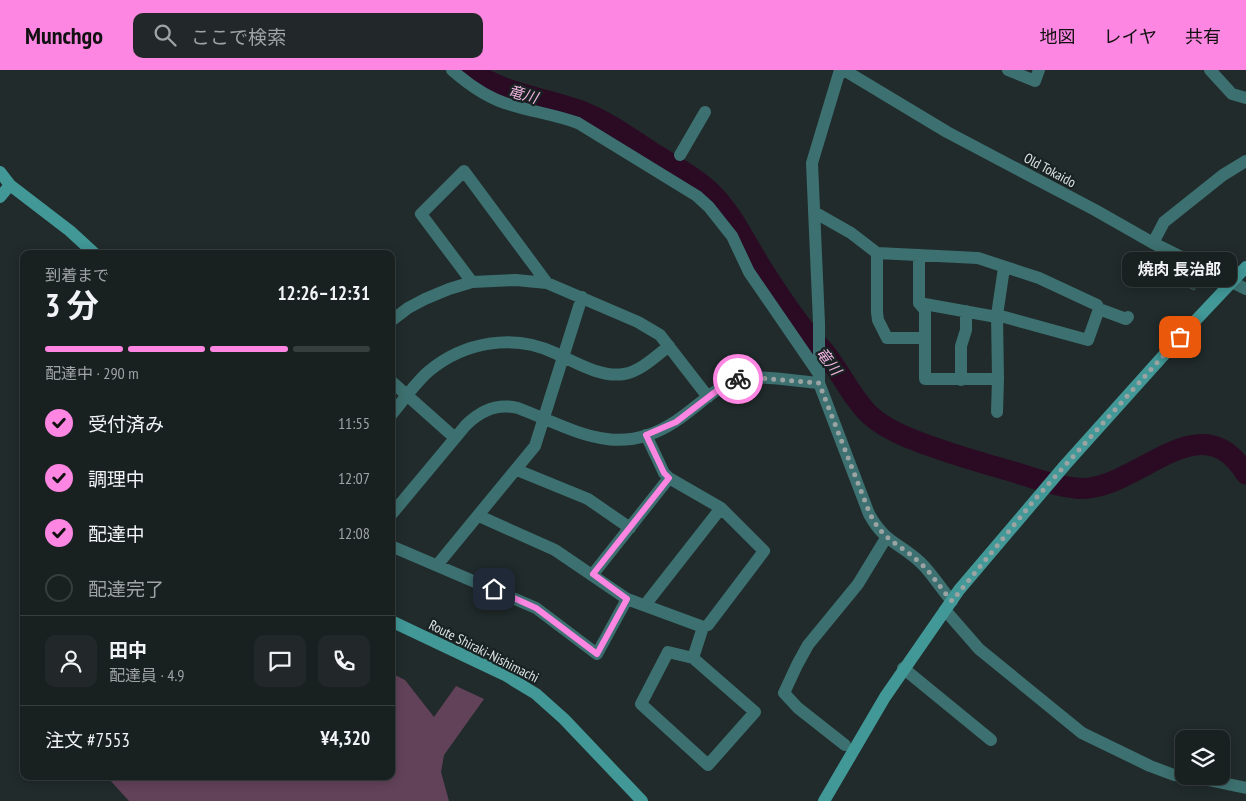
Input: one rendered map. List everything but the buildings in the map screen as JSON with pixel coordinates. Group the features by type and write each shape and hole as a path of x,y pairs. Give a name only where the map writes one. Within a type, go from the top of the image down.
{"street":[{"path":"452,70 464,80 502,102 563,117 578,123 697,196 709,207 727,229 749,272 819,374 870,514 878,529 886,538 918,560 930,572 948,606 979,649 1082,733 1150,766 1175,775"},
{"path":"819,374 819,323 812,163 840,70"},
{"name":"Old Tokaido","path":"844,70 947,132 1095,210 1153,244 1246,289"},
{"path":"1008,70 1035,81 1039,70"},
{"path":"1210,70 1232,94 1246,98"},
{"path":"680,155 705,112"},
{"path":"1153,244 1164,222 1223,175 1246,161"},
{"path":"472,282 421,214 464,171 547,283"},
{"path":"0,172 10,185 70,231 90,250"},
{"path":"0,197 10,185"},
{"path":"814,212 851,233 878,253 978,258 1039,278 1097,305 1099,309 1126,319 1128,317"},
{"path":"878,253 877,312 878,320 887,338 925,338"},
{"path":"919,256 919,303 925,310 925,379 998,379"},
{"path":"824,801 903,668 948,606 1036,498 1246,267"},
{"path":"997,412 997,315 1004,268"},
{"path":"395,319 408,308 430,296 472,282 516,280 547,283 638,322 660,336 708,397"},
{"path":"438,564 535,446 582,297"},
{"path":"919,303 991,316 997,315 1088,340 1099,309"},
{"path":"961,380 961,346 966,330 966,311"},
{"path":"395,410 428,372 443,361 465,350 488,343 525,344 539,347 605,373 624,374 644,365 669,346"},
{"path":"395,510 455,438 477,415 498,406 518,408 584,435 626,441 676,422 708,397 736,380 748,377 819,374"},
{"path":"395,384 455,438"},
{"path":"478,516 555,550 593,574 627,599 703,627 708,625 764,551 722,508 669,478 664,473 646,435"},
{"path":"517,470 588,500 630,528"},
{"path":"593,574 669,478"},
{"path":"645,605 722,508"},
{"path":"845,746 798,708 784,693 808,645 858,584 886,538"},
{"path":"395,548 438,564 536,608 597,654 627,599"},
{"name":"Route Shiraki-Nishimachi","path":"395,623 505,675 536,694 564,719 642,801"},
{"path":"693,658 703,627"},
{"path":"668,652 693,658 755,712 708,765 641,704 668,652"},
{"path":"903,668 991,740"},
{"path":"1230,785 1246,788"}],"shaded area":[{"path":"395,675 405,680 434,717 456,686 484,699 444,755 441,772 449,801 129,801 110,780 395,780"}],"waterway":[{"name":"竜川","path":"471,70 496,85 578,110 598,119 687,173 705,187 730,216 785,304 832,362 859,403 877,421 891,429 959,456 1044,482 1075,488 1097,487 1120,478 1165,455 1186,447 1207,445 1227,453 1246,474"}],"way so far":[{"path":"738,379 748,377 819,383 860,491 878,529 886,538 918,560 930,572 939,587 952,601 959,590 1036,498 1180,337"}],"place":[{"name":"焼肉 長治郎","path":"1180,337"}],"route":[{"path":"494,589 536,608 597,654 627,599 593,574 669,478 664,473 646,435 676,422 719,389 738,379"}]}
